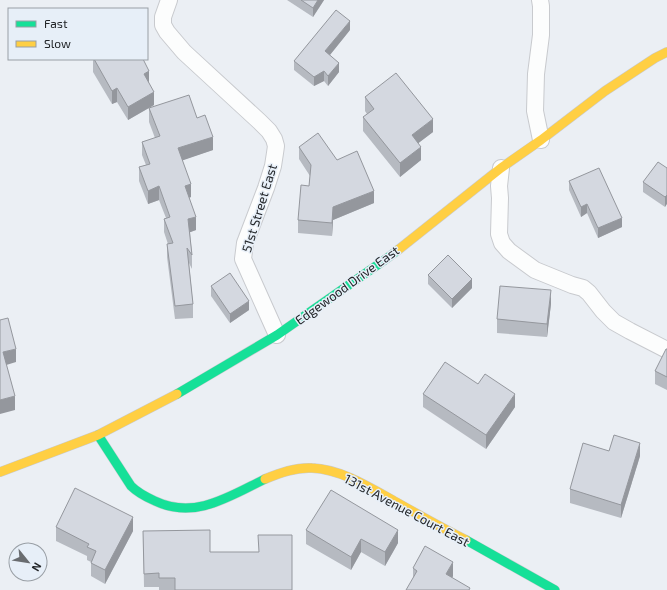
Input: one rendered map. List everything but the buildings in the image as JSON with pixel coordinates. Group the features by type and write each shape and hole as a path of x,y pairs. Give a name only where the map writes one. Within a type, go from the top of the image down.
{"street":[{"name":"51st Street East","path":"169,0 163,18 163,25 167,32 184,52 269,131 274,139 276,146 273,166 245,243 243,259 277,335"},
{"path":"540,0 541,35 536,74 535,111 541,140"},
{"name":"Edgewood Drive East","path":"0,472 98,435 188,388 277,335 386,259 501,168 541,140 605,91 655,58 667,52"},
{"path":"501,168 499,186 499,234 502,243 509,251 535,270 589,292 603,311 614,322 667,350"},
{"name":"131st Avenue Court East","path":"98,435 115,463 131,485 141,494 157,503 173,507 194,508 225,500 287,471 304,468 317,468 337,472 364,484 555,590"}],"traffic: fast":[{"path":"177,394 277,335 398,250"},
{"path":"98,435 131,486 136,491 155,501 170,506 184,508 212,504 265,479"},
{"path":"466,540 555,590"}],"traffic: slow":[{"path":"398,250 501,168 541,140 605,91 655,58 667,52"},
{"path":"0,472 98,435 177,394"},
{"path":"265,479 300,468 323,469 334,472 366,485 466,540"}]}
